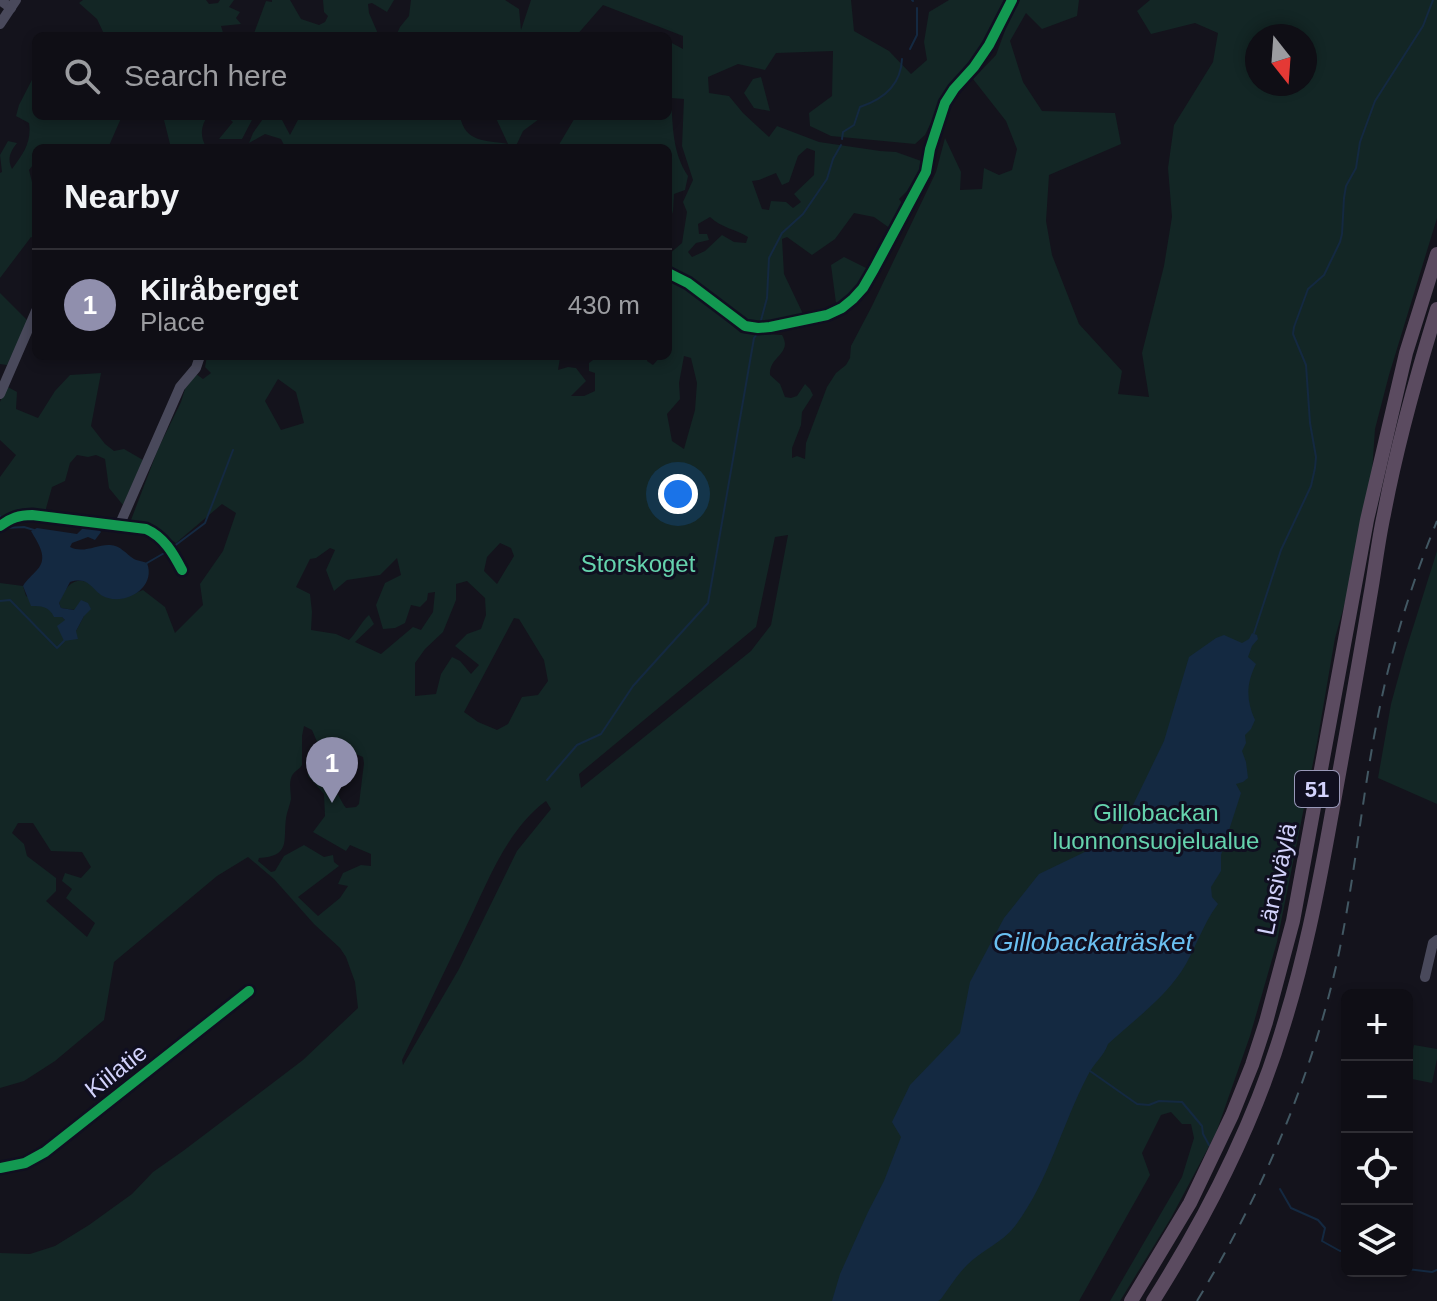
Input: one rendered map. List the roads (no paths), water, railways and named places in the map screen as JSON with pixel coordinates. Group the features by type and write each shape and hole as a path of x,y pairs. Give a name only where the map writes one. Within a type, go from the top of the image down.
{"highway":[{"name":"Länsiväylä","path":"1131,1301 1190,1203 1232,1115 1266,1022 1296,907 1367,520 1406,353 1437,254"},
{"name":"Länsiväylä","path":"1153,1301 1182,1256 1231,1162 1269,1070 1297,980 1345,742 1383,515 1437,309"}],"street":[{"path":"0,0 13,4 0,24"},
{"path":"672,275 688,283 745,326 770,327 827,315 842,308 863,288 874,269 926,172 945,103 989,45 1012,0"},
{"path":"0,394 32,320"},
{"path":"119,526 180,387 199,360"},
{"path":"0,526 11,518 32,515 146,529 155,533 171,550 182,570"},
{"path":"1425,977 1433,943 1437,940"},
{"name":"Kiilatie","path":"0,1168 25,1163 45,1152 249,991"}],"water":[{"path":"95,524 101,532 95,540 88,537 72,543 70,547 80,550 117,546 134,559 147,563 148,579 132,596 116,599 103,596 83,581 70,582 59,603 61,608 74,610 81,600 88,603 91,609 76,631 78,639 64,641 57,626 65,620 54,617 44,607 31,606 23,586 42,561 41,550 31,531 37,528 77,534 84,527"},
{"name":"Gillobackaträsket","path":"1252,633 1258,639 1248,657 1256,664 1248,692 1255,720 1245,735 1246,743 1242,751 1248,778 1236,784 1241,793 1221,855 1221,871 1211,887 1212,897 1218,904 1181,972 1156,1001 1108,1044 1090,1071 1037,1190 1015,1226 967,1265 941,1299 832,1301 840,1274 901,1137 892,1122 910,1085 960,1033 970,982 1004,918 1039,874 1118,836 1164,741 1189,657 1216,638 1224,635 1242,643"}],"waterway":[{"path":"1254,633 1281,550 1311,486 1315,468 1306,365 1293,334 1294,327 1308,289 1324,275 1340,242 1346,186 1356,168 1360,142 1375,101 1423,26 1433,0"},
{"path":"910,49 917,35 917,8"},
{"path":"842,139 843,132 854,125 860,107 877,100 895,84 902,59"},
{"path":"760,324 767,298 769,258 782,233 803,214 827,179 841,145"},
{"path":"547,780 577,745 601,734 633,686 708,603 754,338 758,333"},
{"path":"173,547 205,523 233,450"},
{"path":"5,528 34,530"},
{"path":"147,563 166,552"},
{"path":"0,601 10,600 57,648 64,641"},
{"path":"1090,1071 1137,1104 1182,1102 1202,1126 1209,1145"},
{"path":"1280,1189 1291,1208 1318,1220 1325,1228 1322,1241 1341,1251"},
{"path":"1413,1270 1437,1270"}],"railway":[{"path":"1197,1301 1262,1179 1313,1051 1337,962 1384,687 1419,567 1437,521"}],"place":[{"name":"Kilråberget","path":"332,803"}],"park label":[{"name":"Storskoget","path":"638,564"},
{"name":"Gillobackan luonnonsuojelualue","path":"1156,827"}]}
